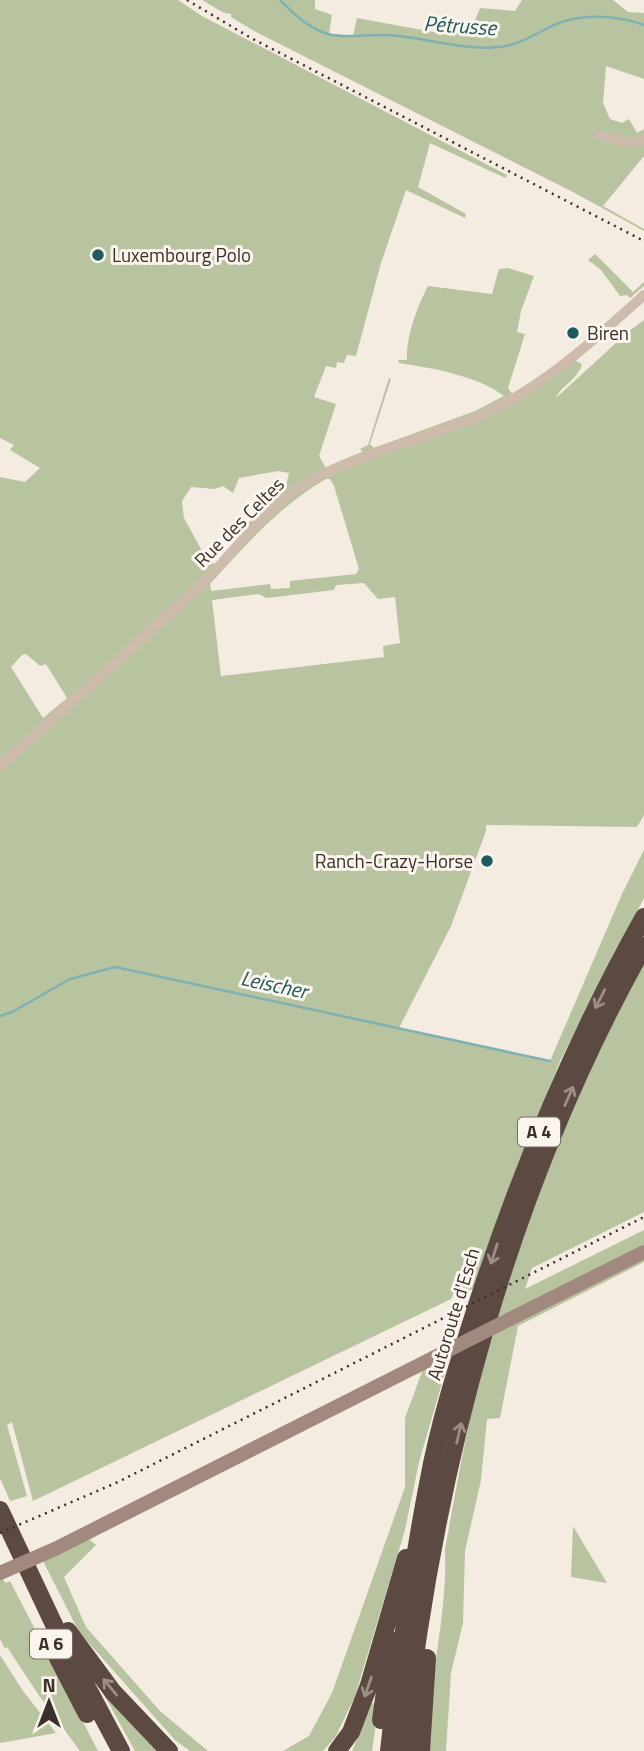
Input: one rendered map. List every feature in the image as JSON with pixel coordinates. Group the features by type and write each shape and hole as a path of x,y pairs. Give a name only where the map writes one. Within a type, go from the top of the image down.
{"highway":[{"name":"Autoroute d'Esch","path":"389,1751 428,1482 457,1369 524,1168 579,1041 644,917"},
{"name":"Autoroute d'Esch","path":"403,1751 428,1566 497,1287 536,1176 592,1047 644,946"},
{"path":"337,1751 351,1732 369,1685 428,1482"},
{"name":"A 4","path":"413,1751 442,1540 444,1498"},
{"name":"A 6","path":"0,1510 38,1594 121,1751"},
{"name":"A 6","path":"0,1535 71,1683 108,1751"},
{"path":"378,1751 401,1575"},
{"name":"A 6","path":"38,1594 51,1602 74,1640 113,1692 169,1751"},
{"name":"A 4","path":"421,1751 427,1658"},
{"name":"A 6","path":"150,1731 175,1751"}],"main road":[{"path":"0,1573 54,1549 644,1252"}],"street":[{"path":"599,135 624,142 644,141"},
{"name":"Rue des Celtes","path":"0,766 206,580 278,503 300,487 351,462 419,439 500,406 578,353 644,295"}],"green space":[{"path":"0,0 178,0 202,16 507,175 506,178 503,177 430,143 418,187 466,214 465,218 406,190 381,263 356,356 347,355 344,363 337,362 336,368 326,366 314,397 336,404 319,456 326,468 363,452 360,449 368,445 389,378 391,379 370,444 374,448 475,411 504,396 468,378 399,363 398,360 407,360 413,322 428,286 492,294 499,269 508,268 534,276 521,311 517,332 525,334 508,388 515,397 578,353 576,361 582,364 580,369 556,398 644,320 644,815 637,827 486,825 451,926 399,1028 550,1061 622,894 644,850 644,898 560,1061 473,1289 455,1297 461,1279 451,1299 33,1501 12,1422 7,1425 27,1496 10,1501 0,1478 0,477 25,482 40,468 10,450 14,445 0,438","holes":["278,471 289,473 286,486 272,497 238,535 220,558 225,559 219,566 207,560 184,518 182,501 191,487 215,489 223,486 233,493 239,478","326,479 330,479 334,486 359,569 356,574 290,581 290,588 271,589 270,584 211,591 210,584 250,541 293,501","364,583 378,599 395,597 400,643 383,646 384,657 221,676 212,600 258,594 267,598 334,590 336,585","26,654 40,666 46,664 67,698 43,718 11,667"]},
{"path":"202,0 315,0 315,9 332,15 329,34 353,36 357,18 444,34 454,22 474,23 480,8 515,11 522,0 613,0 628,12 644,13 644,79 606,66 603,103 610,119 622,123 629,119 637,133 644,129 644,156 603,206 644,231 573,192 254,31 231,17 231,14 224,13"},
{"path":"595,254 633,292 644,282 644,286 630,298 627,295 620,296 601,270 588,260"},
{"path":"644,962 644,1212 532,1268 525,1289 644,1230 644,1262 518,1326 500,1418 487,1419 481,1480 465,1551 463,1623 451,1673 446,1751 428,1751 443,1600 445,1549 485,1356 516,1254 553,1154 596,1057"},
{"path":"449,1359 419,1462 405,1530 355,1696 336,1736 323,1751 283,1751 309,1736 332,1693 405,1487 405,1418 423,1369"},
{"path":"573,1526 607,1583 571,1577"},
{"path":"89,1539 96,1545 64,1577 86,1627 160,1711 208,1751 190,1751 175,1740 79,1632 43,1561"},
{"path":"2,1579 6,1583 10,1581 98,1751 80,1751 7,1647 5,1649 0,1639"},
{"path":"0,1655 23,1691 56,1733 0,1743"},
{"path":"103,1693 161,1751 135,1751"},
{"path":"372,1703 379,1703 372,1751 352,1751"}],"waterway":[{"name":"Pétrusse","path":"280,0 308,24 328,34 401,36 471,47 507,46 565,21 587,17 611,17 644,25"},
{"name":"Leischer","path":"0,1016 70,979 115,967 550,1061"}],"railway":[{"path":"187,0 251,38 644,241"},
{"path":"0,1533 118,1482 644,1217"}],"place":[{"name":"Luxembourg Polo","path":"98,255"},
{"name":"Biren","path":"573,333"},
{"name":"Ranch-Crazy-Horse","path":"487,861"}]}
